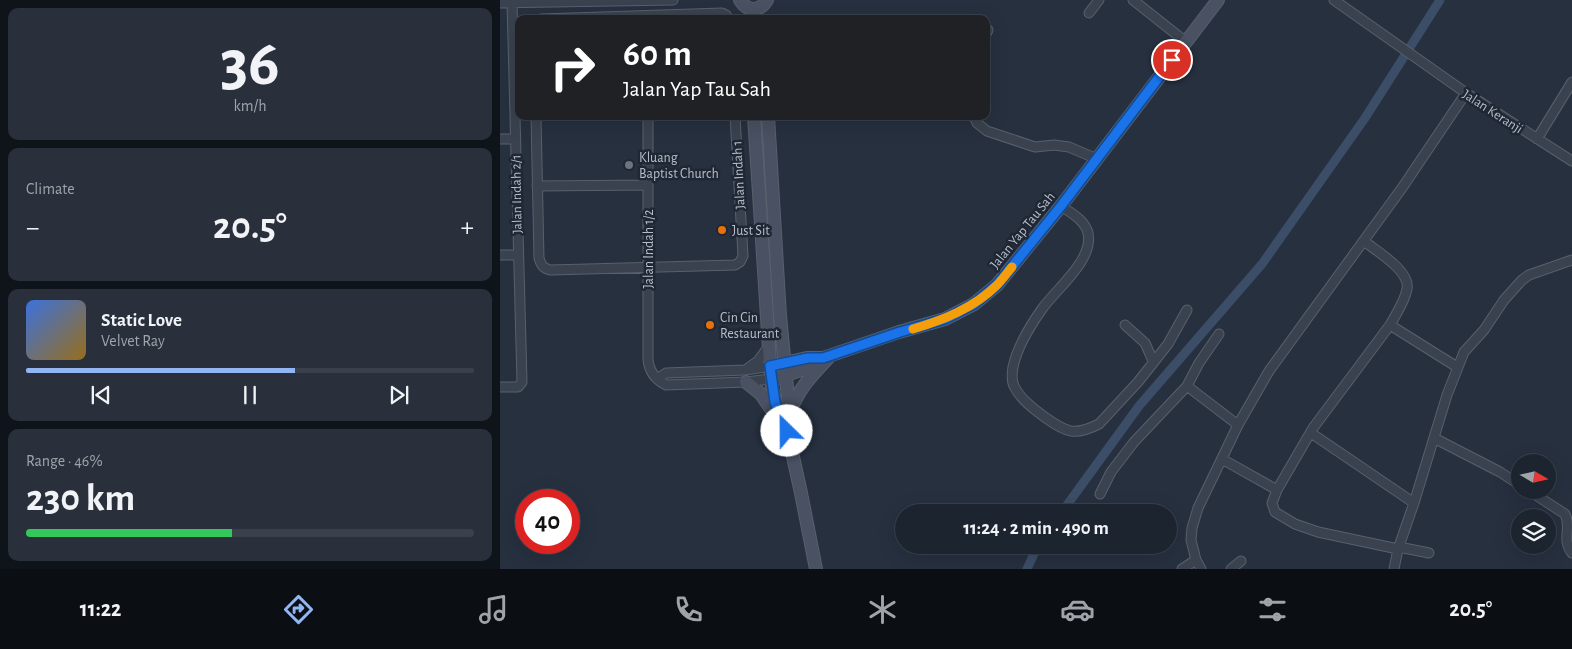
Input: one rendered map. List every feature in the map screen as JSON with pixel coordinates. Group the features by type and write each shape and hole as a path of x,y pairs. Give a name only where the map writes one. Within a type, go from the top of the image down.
{"street":[{"path":"500,3 673,0"},
{"path":"1089,13 1099,0"},
{"path":"1134,0 1186,42"},
{"name":"Jalan Yap Tau Sah","path":"770,366 808,358 827,357 945,319 974,304 997,285 1061,206 1218,0"},
{"path":"647,1 647,15"},
{"name":"Jalan Keranji","path":"1339,2 1466,94 1572,161"},
{"name":"Jalan Indah 2/1","path":"500,386 518,387 522,382 512,3"},
{"path":"745,9 764,9"},
{"path":"684,15 722,13 727,15"},
{"path":"1537,139 1572,82"},
{"path":"1201,569 1196,560 1192,528 1198,508 1238,425 1269,371 1402,188 1466,94"},
{"path":"536,120 539,258 544,268 550,270 649,268"},
{"name":"Jalan Indah 1/2","path":"648,120 648,360 651,371 657,379 666,385 745,376 771,380"},
{"name":"Jalan Indah 1","path":"649,268 734,265 740,262 743,256 735,120"},
{"path":"754,120 771,380 777,408 784,416"},
{"path":"768,120 781,334 788,398 784,416 816,569"},
{"path":"976,120 977,124 986,130 1035,147 1069,146 1097,159"},
{"path":"500,140 515,139"},
{"path":"537,186 648,185"},
{"path":"1061,206 1076,217 1087,230 1088,242 1086,252 1077,268 1042,309 1016,353 1012,375 1014,386 1030,406 1062,429 1072,432 1099,424 1138,382 1168,344 1187,310"},
{"path":"1364,241 1403,273 1407,280 1407,290 1390,325 1311,433 1277,490 1272,503 1273,508 1275,512 1295,524 1318,532 1429,553"},
{"path":"500,255 518,254"},
{"path":"1394,569 1434,438 1457,367 1464,352 1484,330 1504,300 1522,280 1529,275 1572,260"},
{"path":"1125,325 1145,343 1153,361"},
{"path":"1390,325 1457,367"},
{"path":"781,334 788,346 799,352 827,357"},
{"path":"1100,494 1111,472 1134,442 1187,386 1199,363 1220,334"},
{"path":"769,346 745,376 761,394 787,431"},
{"path":"771,380 810,367 827,357"},
{"path":"787,431 789,415 800,390 827,357"},
{"name":"Jalan Indah 1/2","path":"745,376 770,366"},
{"path":"1187,386 1238,425"},
{"path":"1311,433 1414,503"},
{"path":"1434,438 1511,479"},
{"path":"1222,459 1277,490"},
{"path":"1542,499 1565,514 1567,519 1566,544 1572,553"},
{"path":"1182,569 1196,560"},
{"path":"1231,569 1241,561"}],"waterway":[{"path":"1068,504 1139,406 1262,264 1365,118 1440,0"},
{"path":"1027,569 1034,554"}],"slow traffic":[{"path":"913,329 945,319 974,304 997,285 1012,267"}],"place":[{"name":"Kluang Baptist Church","path":"629,165"},
{"name":"Just Sit","path":"722,230"},
{"name":"Cin Cin Restaurant","path":"710,325"}],"route":[{"path":"787,431 784,416 777,408 775,402 770,366 808,358 823,358 945,319 974,304 997,285 1061,206 1172,60"}]}
